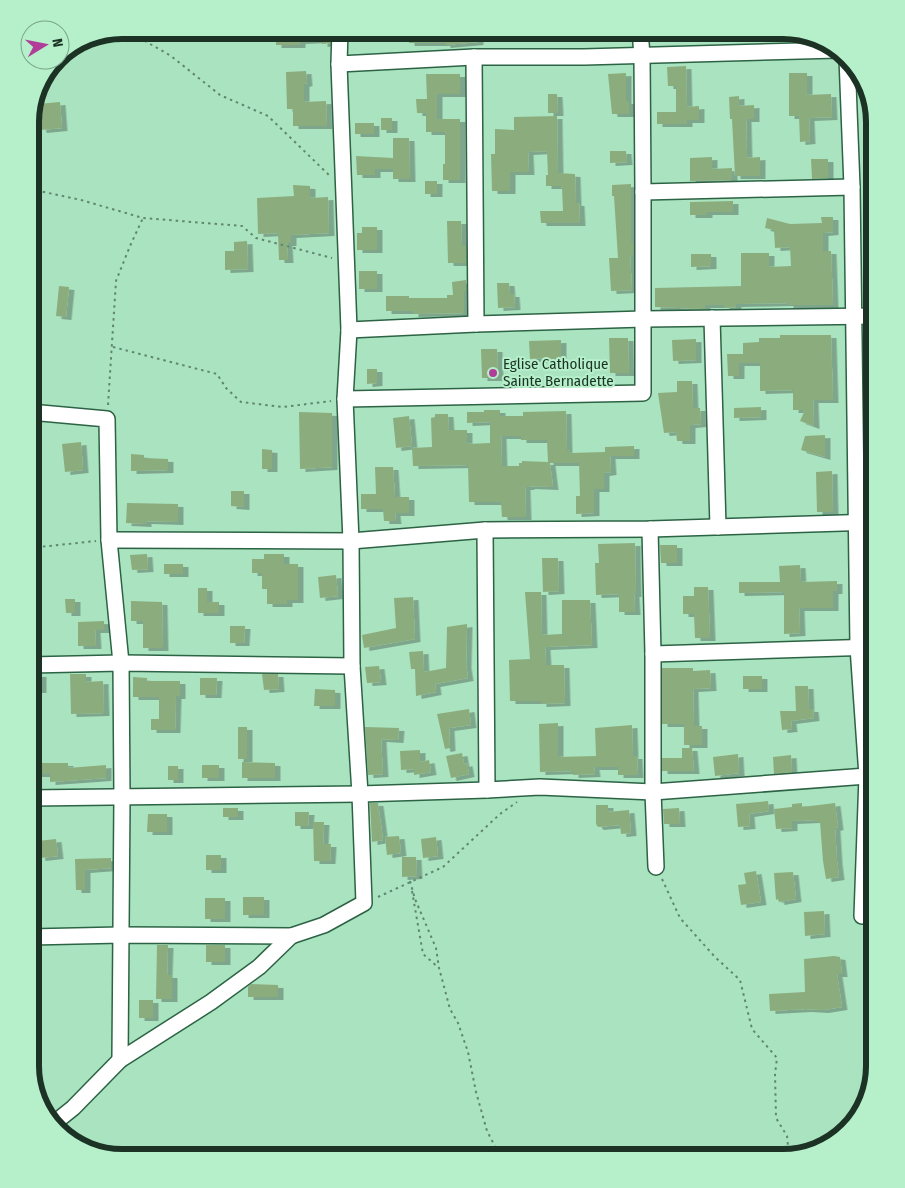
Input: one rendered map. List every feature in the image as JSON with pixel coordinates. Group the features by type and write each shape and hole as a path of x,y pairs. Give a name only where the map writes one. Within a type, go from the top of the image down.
{"street":[{"path":"39,937 121,935 291,936 324,925 364,903 360,794 352,666 351,541 345,399 349,330 339,64 340,39"},
{"path":"345,399 643,393 641,39"},
{"path":"339,64 474,57 642,56 826,50"},
{"path":"474,57 476,324"},
{"path":"847,69 852,188 858,647 866,762"},
{"path":"643,192 852,188"},
{"path":"349,330 644,319 866,316"},
{"path":"712,318 718,527"},
{"path":"39,413 107,419 109,540 121,663 120,1060"},
{"path":"109,540 351,541 485,530 650,529 866,522"},
{"path":"650,529 653,654 653,792 656,867"},
{"path":"485,530 487,790"},
{"path":"653,654 866,647"},
{"path":"39,666 121,663 352,666"},
{"path":"39,798 360,794 540,787 653,792 866,776"},
{"path":"862,916 866,804"},
{"path":"59,1119 120,1060 211,1002 251,973 291,936"}],"path":[{"path":"141,39 171,56 220,95 238,101 268,116 344,190"},
{"path":"39,191 81,200 143,218 242,226 256,238 346,260"},
{"path":"107,419 116,281 143,218"},
{"path":"113,347 216,374 226,388 241,402 283,407 345,399"},
{"path":"39,547 109,540"},
{"path":"364,903 443,867 500,814 540,787"},
{"path":"656,867 680,918 715,957 740,980 752,1029 777,1058 775,1074 776,1118 787,1136 789,1149"},
{"path":"410,881 423,954 439,968"},
{"path":"410,881 415,899 436,948 439,968 450,1009 458,1023 468,1052 476,1092 487,1131 496,1149"}],"building":[{"path":"276,39 330,39 330,43 322,44 322,40 300,41 300,45 276,45"},
{"path":"409,39 478,39 478,42 445,45 445,43 409,43"},
{"path":"686,66 687,107 699,106 699,120 687,120 687,124 657,124 657,112 676,112 676,86 668,86 667,67"},
{"path":"306,71 307,83 304,84 304,102 326,101 327,126 293,126 293,109 287,109 286,72"},
{"path":"626,73 626,101 629,101 629,114 612,114 608,74"},
{"path":"789,73 807,73 807,95 831,94 832,117 809,118 810,141 800,142 799,116 789,116"},
{"path":"426,74 460,74 460,94 437,94 437,119 460,119 460,180 443,180 445,132 426,132 426,113 417,113 416,99 427,99"},
{"path":"548,94 557,94 558,113 548,113"},
{"path":"739,96 739,106 754,105 754,119 746,119 747,158 760,157 760,176 735,176 729,97"},
{"path":"60,102 62,128 41,130 39,115 41,104"},
{"path":"557,116 558,173 575,174 576,203 579,203 580,223 541,223 540,211 563,211 561,186 546,186 546,175 548,175 547,151 528,152 529,172 510,172 510,191 492,191 491,154 495,154 495,129 514,130 514,117"},
{"path":"381,118 392,118 392,130 381,130"},
{"path":"355,123 374,123 374,134 355,134"},
{"path":"393,138 409,138 410,179 393,179 393,169 375,169 375,175 357,175 356,156 393,158"},
{"path":"610,151 626,151 627,162 610,163"},
{"path":"712,157 712,169 732,168 732,180 690,181 690,158"},
{"path":"811,159 828,159 828,178 812,179"},
{"path":"425,181 437,181 437,194 425,194"},
{"path":"631,184 631,242 633,242 633,255 630,255 632,290 611,291 609,258 618,258 612,185"},
{"path":"293,185 310,186 310,198 328,197 329,233 291,235 291,243 287,243 288,260 279,260 278,233 258,234 257,198 294,196"},
{"path":"733,201 733,212 707,212 707,215 690,215 690,202"},
{"path":"821,217 833,217 833,232 823,233 823,251 831,251 833,305 788,305 788,303 736,304 736,307 724,308 724,305 705,305 705,309 655,307 655,288 741,286 741,253 769,253 769,267 791,266 790,247 775,248 774,230 765,228 767,218 790,224 822,223"},
{"path":"447,221 461,221 462,246 466,246 466,263 448,263"},
{"path":"362,227 377,227 377,250 357,250 357,233 362,233"},
{"path":"247,241 248,269 225,270 225,251 234,251 234,242"},
{"path":"691,254 711,254 711,266 691,267"},
{"path":"359,271 377,271 377,289 359,289"},
{"path":"466,280 464,313 413,314 413,311 386,311 386,296 447,298 447,295 453,295 452,282"},
{"path":"497,283 509,283 510,294 514,294 515,307 498,308"},
{"path":"59,286 69,287 66,317 56,316"},
{"path":"780,335 831,335 833,400 813,400 814,426 800,421 805,410 793,410 793,390 760,391 760,363 739,363 739,376 728,376 727,354 743,354 743,343 759,342 759,338 780,338"},
{"path":"609,338 628,338 629,373 610,373"},
{"path":"696,339 696,360 673,361 672,340"},
{"path":"561,340 561,363 545,363 545,358 530,359 529,341"},
{"path":"481,349 497,349 498,378 482,378"},
{"path":"367,369 377,369 377,383 367,384"},
{"path":"677,381 692,381 693,408 700,408 701,424 690,425 690,441 677,441 676,432 664,433 658,393 677,392"},
{"path":"761,407 761,417 734,418 734,408"},
{"path":"484,410 500,410 500,416 523,416 523,412 566,411 567,450 570,450 570,453 605,452 605,447 634,446 634,456 610,456 611,472 604,473 604,489 594,489 594,513 576,514 576,496 580,496 579,463 550,463 553,487 525,487 526,517 502,517 501,502 469,502 468,465 413,466 412,448 432,447 431,418 435,417 435,414 448,414 449,430 467,430 467,444 490,443 490,422 467,423 467,412 484,412","holes":["501,436 521,436 521,440 547,440 548,462 522,461 522,463 519,463 519,466 502,466"]},
{"path":"299,412 332,413 332,467 300,469"},
{"path":"409,416 412,446 396,448 393,418"},
{"path":"825,435 825,457 801,450 805,436"},
{"path":"81,442 83,470 65,472 62,444"},
{"path":"262,449 272,450 272,469 262,469"},
{"path":"131,454 144,455 144,458 168,459 168,470 131,471"},
{"path":"375,467 393,467 395,497 409,497 409,513 395,513 396,521 384,521 383,509 361,509 361,494 376,494"},
{"path":"832,471 833,512 817,512 816,472"},
{"path":"231,491 244,491 244,507 231,506"},
{"path":"127,503 178,504 178,522 146,521 146,524 126,523"},
{"path":"635,543 635,612 619,612 619,594 596,595 595,563 599,563 598,544"},
{"path":"660,545 677,545 677,563 661,563"},
{"path":"147,554 148,569 132,570 130,555"},
{"path":"264,554 284,554 284,564 298,564 298,600 287,600 287,604 267,604 267,589 262,589 262,573 252,573 252,559 264,559"},
{"path":"542,558 558,558 559,591 543,592"},
{"path":"164,564 183,564 183,574 164,574"},
{"path":"800,565 801,582 837,581 837,591 833,591 833,608 799,608 800,633 784,634 784,592 739,593 739,582 780,582 779,566"},
{"path":"336,575 338,596 320,598 318,577"},
{"path":"694,587 708,587 710,638 695,638 694,614 683,614 683,596 694,596"},
{"path":"198,588 207,588 207,602 219,602 219,613 198,613"},
{"path":"525,592 541,592 542,635 562,634 562,600 590,600 592,645 545,647 546,665 564,665 565,703 541,704 541,701 510,701 509,660 530,659"},
{"path":"413,597 415,639 364,648 362,635 396,628 394,598"},
{"path":"65,599 75,599 75,613 66,613"},
{"path":"131,601 162,602 163,648 143,648 143,621 131,621"},
{"path":"104,621 104,630 95,630 96,646 78,646 78,622"},
{"path":"467,624 466,665 468,678 435,684 436,692 416,696 415,669 411,669 409,652 423,651 424,672 446,668 447,627"},
{"path":"230,626 245,626 244,643 230,643"},
{"path":"379,666 381,682 367,683 365,667"},
{"path":"662,668 693,668 693,671 710,670 711,688 693,689 694,726 702,726 702,745 684,745 684,724 662,724"},
{"path":"39,674 41,674 41,690 39,690"},
{"path":"70,674 86,674 86,682 103,681 104,713 71,714"},
{"path":"262,674 278,674 279,689 264,690"},
{"path":"743,676 762,676 762,689 743,689"},
{"path":"133,677 147,678 147,681 180,681 180,696 176,696 175,730 151,730 151,719 159,719 159,697 133,697"},
{"path":"200,678 217,678 216,695 200,695"},
{"path":"795,686 808,686 809,709 813,709 814,718 791,721 792,729 782,730 780,711 796,711"},
{"path":"315,689 335,690 335,706 314,706"},
{"path":"469,709 471,725 449,728 450,748 445,749 437,714"},
{"path":"558,723 558,757 596,756 595,728 632,725 633,756 637,756 638,775 618,775 618,767 594,767 595,774 573,775 573,771 540,772 539,724"},
{"path":"238,727 247,727 247,759 238,759"},
{"path":"365,727 399,728 398,740 381,739 383,774 368,775"},
{"path":"682,748 692,748 694,771 662,771 662,758 682,758"},
{"path":"420,750 420,762 429,760 431,772 414,775 414,769 401,770 400,751"},
{"path":"462,753 464,764 467,763 469,774 451,778 446,756"},
{"path":"738,754 739,773 715,776 713,757"},
{"path":"791,755 792,772 774,774 773,757"},
{"path":"242,762 275,763 275,778 242,778"},
{"path":"39,763 68,763 68,768 106,765 106,778 50,782 50,774 39,774"},
{"path":"202,765 219,765 219,778 202,778"},
{"path":"168,766 178,766 178,780 168,780"},
{"path":"768,801 769,811 749,814 750,826 738,827 736,804"},
{"path":"370,803 378,803 383,840 372,842"},
{"path":"802,803 802,807 835,803 838,827 835,828 839,877 826,879 820,822 815,822 815,820 792,821 792,828 776,829 774,809 792,807 792,804"},
{"path":"596,805 608,805 608,812 629,810 631,833 621,834 620,825 598,827 596,824"},
{"path":"223,808 238,808 238,817 223,817"},
{"path":"679,808 680,824 664,824 663,809"},
{"path":"295,812 309,812 308,826 295,826"},
{"path":"148,814 167,814 167,832 147,832"},
{"path":"313,822 324,822 323,844 331,844 330,861 314,861"},
{"path":"399,836 401,853 387,855 385,837"},
{"path":"436,837 438,856 423,858 421,839"},
{"path":"56,839 58,856 40,858 39,841"},
{"path":"206,855 221,855 221,870 206,870"},
{"path":"402,857 416,857 417,876 402,877"},
{"path":"111,858 111,868 85,870 85,890 76,890 75,859"},
{"path":"756,871 761,902 741,905 738,885 746,884 744,873"},
{"path":"793,872 796,899 779,902 778,899 776,900 774,873"},
{"path":"243,897 264,897 264,915 243,915"},
{"path":"205,898 225,898 225,919 205,919"},
{"path":"824,911 825,934 805,936 804,912"},
{"path":"157,945 168,945 167,975 172,975 172,999 156,999"},
{"path":"206,945 225,945 225,962 206,962"},
{"path":"840,957 842,974 837,974 842,1007 823,1010 770,1011 769,994 805,992 804,959"},
{"path":"251,984 278,985 278,997 248,997 248,987"},
{"path":"139,1000 153,1000 153,1018 139,1018"}],"place":[{"name":"Eglise Catholique Sainte Bernadette","path":"493,373"}]}
